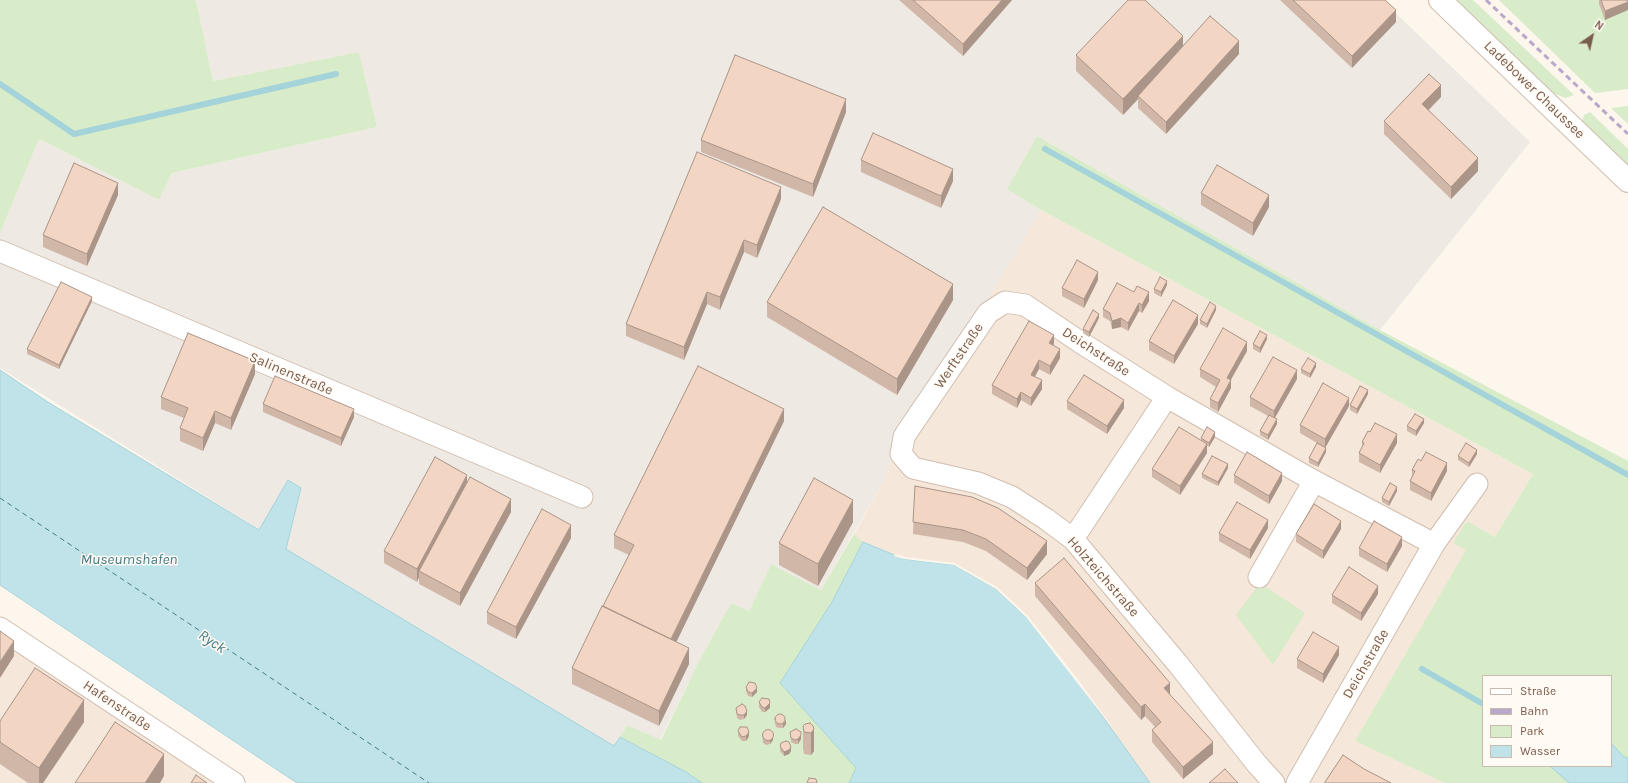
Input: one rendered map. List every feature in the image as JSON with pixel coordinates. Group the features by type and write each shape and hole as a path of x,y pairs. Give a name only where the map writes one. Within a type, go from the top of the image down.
{"street":[{"name":"Ladebower Chaussee","path":"1440,0 1628,181"},
{"name":"Salinenstraße","path":"0,251 582,497"},
{"name":"Werftstraße","path":"907,432 988,313 1006,302 1026,305"},
{"name":"Deichstraße","path":"1026,305 1080,342 1167,397 1314,481 1434,544"},
{"path":"1073,539 1167,397"},
{"name":"Holzteichstraße","path":"907,432 904,437 901,454 914,468 978,483 1012,497 1073,539 1178,664 1256,763 1274,783"},
{"path":"1259,577 1314,481"},
{"name":"Deichstraße","path":"1297,783 1434,544 1477,484"},
{"name":"Hafenstraße","path":"0,628 234,783"}],"shaded area":[{"path":"196,0 1382,0 1530,142 1380,330 1037,136 1007,189 1041,210 989,298 904,423 883,482 821,590 771,564 749,611 731,603 698,663 660,740 627,725 614,747 286,549 301,488 289,480 260,530 0,368 0,233 39,139 159,200 172,173 377,127 359,52 213,81"},
{"path":"1041,210 1533,474 1495,537 1467,521 1467,550 1355,741 1444,783 1150,783 1076,679 1026,617 904,559 863,542 854,534 883,482 904,423 989,298"},
{"path":"0,639 216,783 0,783"}],"green space":[{"path":"0,0 196,0 213,81 359,52 377,127 172,173 159,200 39,139 0,233"},
{"path":"1454,0 1473,0 1574,95 1565,98 1548,91"},
{"path":"1499,0 1628,0 1628,89 1595,93"},
{"path":"1628,106 1628,124 1611,108"},
{"path":"1590,112 1628,149 1628,168 1582,122 1584,115"},
{"path":"1037,136 1380,330 1628,461 1628,783 1444,783 1355,741 1466,550 1453,543 1467,521 1495,537 1533,474 1041,210 1007,189"},
{"path":"854,534 863,542 832,602 780,683 856,768 849,783 702,783 686,772 620,737 627,725 661,740 698,663 731,603 749,611 771,564 821,590"},
{"path":"1260,583 1305,613 1273,665 1236,615"}],"water":[{"path":"0,370 51,404 259,530 288,480 301,488 286,549 614,746 620,737 686,772 702,783 297,783 0,585"},
{"path":"863,542 904,559 954,565 996,589 1026,617 1076,679 1150,783 849,783 856,768 780,683 832,602"},
{"path":"1612,744 1624,757 1628,758 1628,783 1569,783 1551,767 1612,767"}],"pier":[{"path":"895,554 905,557 954,563 997,587 1028,616 1077,678 1117,734 1026,617 996,589 954,565 904,559 894,556"}],"building":[{"path":"913,0 1002,0 963,44"},
{"path":"1128,0 1145,0 1183,36 1123,99 1076,55"},
{"path":"1293,0 1385,0 1396,10 1352,56"},
{"path":"1601,0 1627,0 1628,2 1605,11"},
{"path":"1210,16 1239,41 1166,122 1138,96"},
{"path":"735,55 846,99 813,184 701,140"},
{"path":"1429,74 1441,85 1422,104 1478,158 1451,187 1384,121"},
{"path":"873,133 953,169 941,196 861,160"},
{"path":"697,152 781,187 757,245 744,240 720,297 707,292 684,347 626,324"},
{"path":"74,163 118,183 87,254 43,235"},
{"path":"1217,165 1269,195 1253,223 1201,193"},
{"path":"823,207 953,284 897,379 767,302"},
{"path":"1077,260 1098,272 1084,299 1062,288"},
{"path":"1160,277 1167,281 1161,292 1154,289"},
{"path":"61,282 92,297 59,365 27,349"},
{"path":"1117,283 1134,292 1137,286 1149,292 1142,305 1139,303 1128,323 1121,318 1112,321 1110,313 1103,309"},
{"path":"1173,300 1198,315 1174,356 1149,341"},
{"path":"1210,302 1216,306 1207,324 1200,320"},
{"path":"1093,310 1099,314 1089,332 1083,329"},
{"path":"1029,321 1054,335 1049,343 1060,349 1050,366 1039,360 1031,375 1042,380 1031,398 1021,392 1017,399 992,385"},
{"path":"1223,328 1247,342 1227,378 1231,380 1218,403 1210,399 1220,380 1200,369"},
{"path":"1260,331 1267,335 1260,348 1253,344"},
{"path":"188,333 255,361 231,418 215,411 203,438 180,428 188,408 161,397"},
{"path":"1273,357 1297,370 1274,411 1250,397"},
{"path":"1308,358 1316,363 1310,374 1301,369"},
{"path":"698,366 784,409 671,639 603,606 634,545 614,535"},
{"path":"1084,375 1124,400 1107,426 1067,401"},
{"path":"275,376 354,409 341,438 263,404"},
{"path":"1323,383 1349,398 1325,439 1300,425"},
{"path":"1360,386 1368,390 1357,409 1350,405"},
{"path":"1415,414 1424,419 1416,431 1407,426"},
{"path":"1269,415 1277,419 1268,435 1260,431"},
{"path":"1375,423 1397,434 1380,465 1359,453 1364,443 1362,442 1368,431 1370,432"},
{"path":"1179,427 1207,444 1180,486 1152,469"},
{"path":"1207,427 1215,432 1209,443 1201,438"},
{"path":"1317,443 1326,448 1318,463 1309,458"},
{"path":"1466,443 1477,450 1469,463 1458,456"},
{"path":"1247,452 1282,473 1269,496 1234,475"},
{"path":"1426,452 1447,463 1431,493 1410,481 1415,471 1412,470 1418,459 1421,461"},
{"path":"1212,456 1228,464 1218,482 1202,474"},
{"path":"435,457 467,475 417,569 384,551"},
{"path":"470,477 511,499 460,593 419,571"},
{"path":"814,478 853,500 818,564 779,543"},
{"path":"1390,483 1397,487 1389,502 1382,498"},
{"path":"915,486 972,497 998,508 1047,541 1027,568 986,539 963,530 913,522"},
{"path":"1237,502 1268,520 1250,550 1219,533"},
{"path":"1314,504 1341,521 1323,551 1296,534"},
{"path":"542,509 571,525 516,627 487,612"},
{"path":"1374,521 1402,537 1387,564 1359,548"},
{"path":"1064,558 1170,683 1164,688 1213,742 1183,767 1152,730 1161,722 1145,704 1141,707 1035,583"},
{"path":"1349,567 1378,586 1361,613 1332,595"},
{"path":"602,606 689,648 659,711 572,668"},
{"path":"0,631 14,641 0,662"},
{"path":"1313,632 1339,647 1323,674 1297,659"},
{"path":"35,668 84,700 39,768 0,742 0,721"},
{"path":"749,682 755,683 757,688 752,693 748,692 746,687"},
{"path":"762,698 769,699 770,703 765,708 762,707 759,702"},
{"path":"742,704 745,706 747,711 744,715 737,714 736,708"},
{"path":"778,714 782,714 784,715 784,723 778,724 775,721 775,717"},
{"path":"115,722 164,754 145,783 75,783"},
{"path":"810,723 814,729 811,733 804,732 803,726"},
{"path":"740,727 747,727 749,732 746,736 742,737 738,731"},
{"path":"796,729 801,732 801,735 795,740 791,738 790,732"},
{"path":"766,730 770,730 772,731 772,739 766,740 763,737 763,733"},
{"path":"786,741 789,742 791,747 789,750 784,752 780,746 781,743"},
{"path":"1343,755 1364,769 1391,783 1325,783"},
{"path":"1225,769 1238,783 1209,783"},
{"path":"196,775 207,783 191,783"},
{"path":"809,778 816,779 817,783 807,783"}],"waterway":[{"path":"0,84 74,134 336,74"},
{"path":"1045,149 1628,475"},
{"path":"1422,669 1482,703"}],"ferry route":[{"path":"0,498 429,783"}],"railway":[{"path":"1486,0 1628,134"}],"water label":[{"name":"Museumshafen","path":"129,560"},
{"name":"Ryck","path":"212,642"}]}
